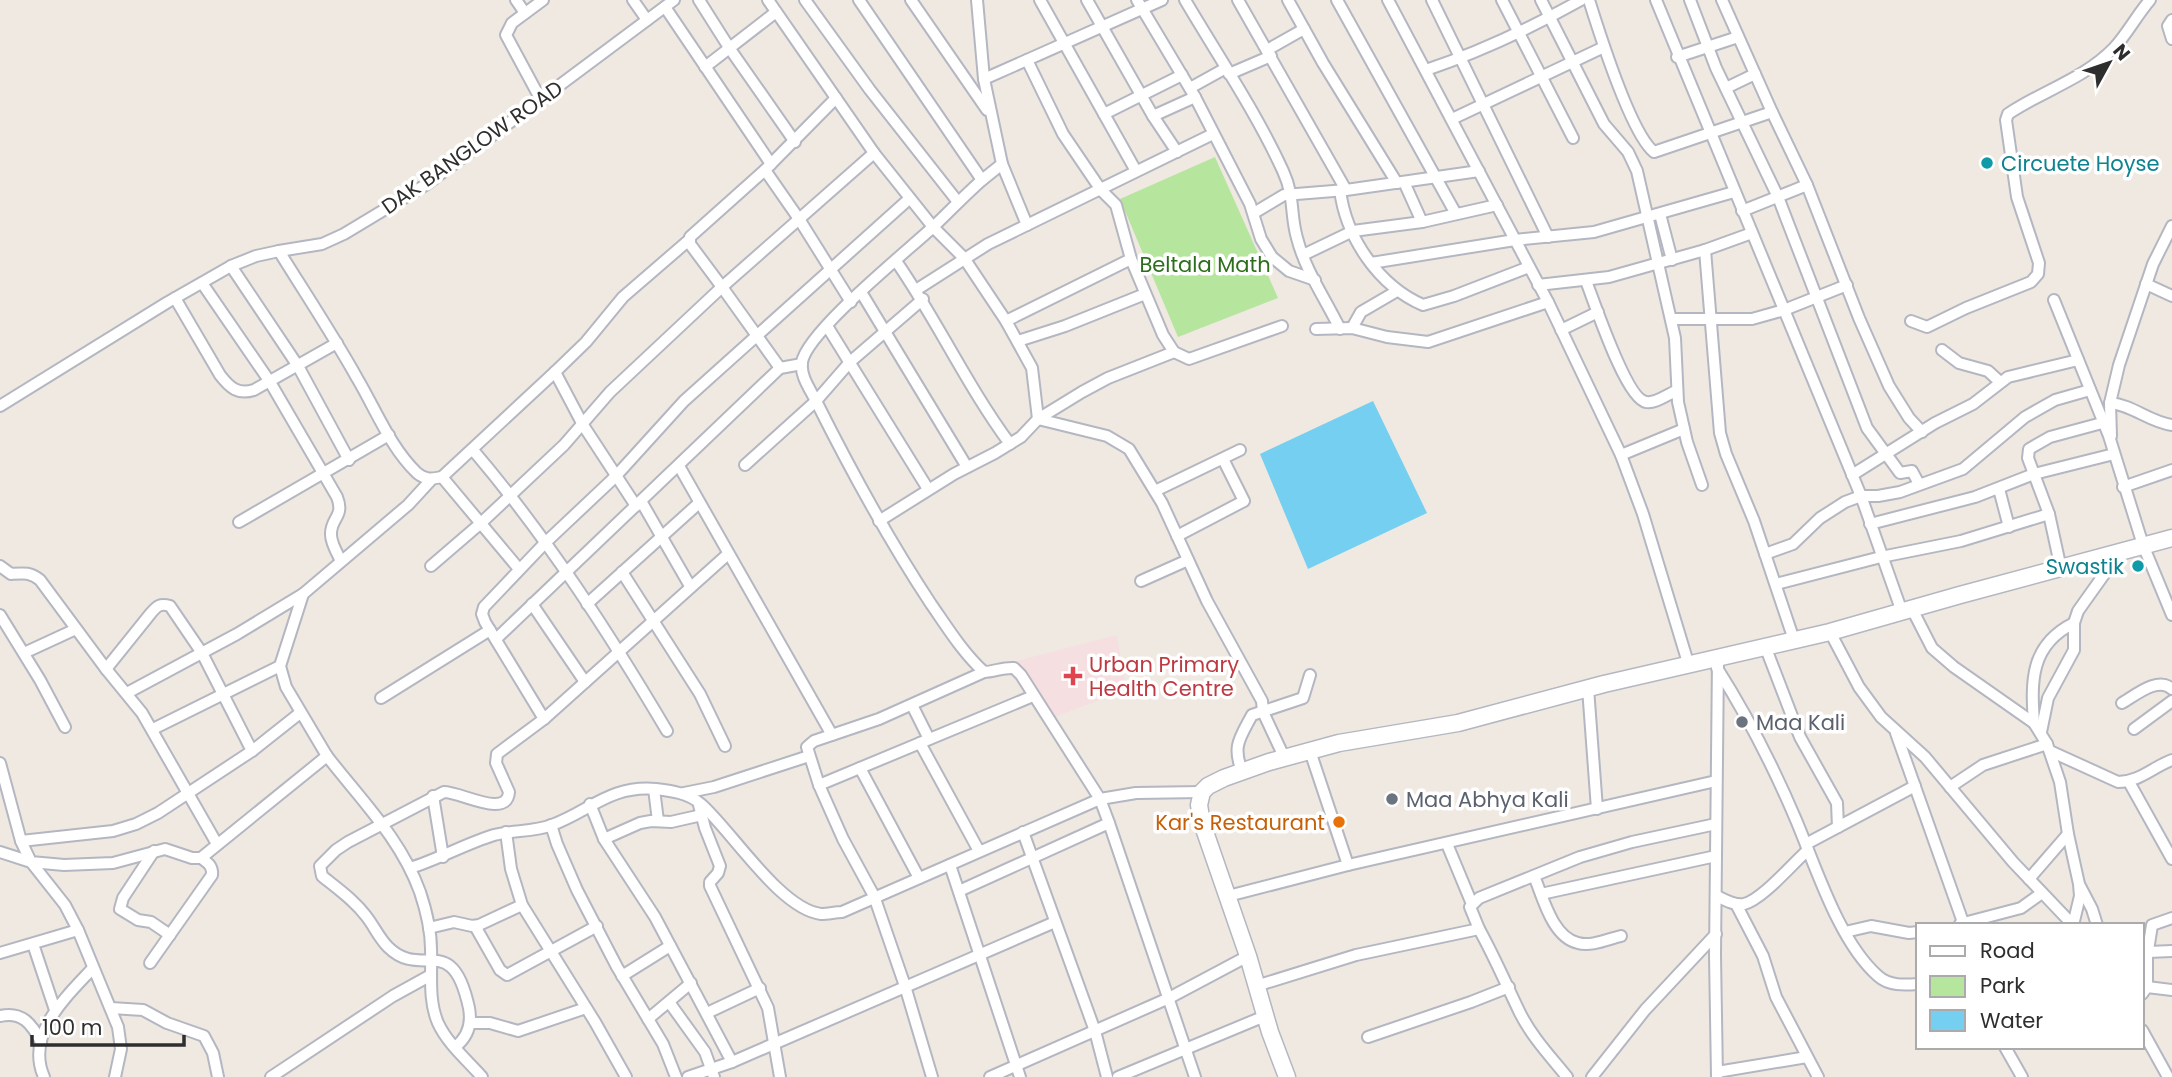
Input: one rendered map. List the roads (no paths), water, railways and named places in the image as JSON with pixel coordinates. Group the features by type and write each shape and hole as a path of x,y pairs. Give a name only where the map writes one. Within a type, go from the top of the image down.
{"main road":[{"path":"1287,1077 1202,823 1199,805 1202,792 1216,781 1339,743 1458,723 1588,688 1689,666 1717,664 1765,646 1830,632 2172,538"}],"street":[{"path":"516,0 525,13"},
{"path":"541,100 506,35 512,23 543,0"},
{"path":"634,0 647,20"},
{"path":"699,0 794,142"},
{"path":"768,0 874,153 909,199 964,258 1006,321 1032,368 1038,419"},
{"path":"805,0 958,202"},
{"path":"859,0 982,180"},
{"path":"911,0 991,115"},
{"path":"1040,0 1136,171"},
{"path":"1087,0 1153,116 1177,152"},
{"path":"984,79 1065,45 1140,5 1162,0"},
{"path":"1185,0 1274,153 1292,195 1295,231 1303,255 1315,281 1346,329"},
{"path":"1238,0 1343,190 1342,203 1353,231 1371,263 1387,283 1423,305 1529,267"},
{"path":"1288,0 1401,183 1422,222"},
{"path":"1337,0 1456,214"},
{"path":"1388,0 1548,302 1621,455 1643,513 1689,666"},
{"path":"1432,0 1548,237"},
{"path":"1502,0 1573,138"},
{"path":"1541,0 1604,124 1633,161 1672,319 1676,349 1676,391 1684,429 1702,485"},
{"path":"1426,70 1460,59 1519,33 1581,0"},
{"path":"1589,0 1604,47 1634,120 1649,148 1654,152 1772,112"},
{"path":"1656,0 1677,57 1861,496 1881,557 1907,610 1940,656 2038,728"},
{"path":"1722,0 1807,185 1889,386 1909,418 1922,432"},
{"path":"1693,1 1708,47 1778,197 1861,413 1872,436 1899,473 1912,471 1919,484"},
{"path":"669,3 705,67 851,302"},
{"name":"DAK BANGLOW ROAD","path":"0,406 231,266 279,251 321,244 344,234 427,184 669,3"},
{"path":"975,3 984,79 1002,164 1027,225"},
{"path":"1911,321 1927,327 2031,282 2038,274 2039,262 2017,197 2006,120 2008,114 2068,82 2114,48 2143,3"},
{"path":"1140,5 1192,92 1254,213 1261,239 1272,257 1289,271 1315,281"},
{"path":"705,67 776,12"},
{"path":"2172,20 2168,26 2172,39"},
{"path":"1153,116 1227,71 1269,53 1304,29"},
{"path":"1677,57 1738,37"},
{"path":"1452,119 1604,47"},
{"path":"1027,60 1063,134 1101,190 1116,205 1131,259 1163,335 1174,352 1189,359 1282,326"},
{"path":"1726,88 1755,74"},
{"path":"1104,114 1182,75"},
{"path":"127,693 303,594 436,478 473,450 586,342 623,297 768,167 836,98"},
{"path":"745,465 816,401 850,362 885,332 919,295 964,258 1213,134"},
{"path":"431,566 511,495 583,425 610,392 722,287 874,153"},
{"path":"984,672 942,620 902,561 816,401 804,377 802,364 809,347 861,292 1002,164"},
{"path":"1254,213 1278,198 1292,195 1479,171"},
{"path":"1742,211 1807,185"},
{"path":"1371,263 1515,240 1594,232 1734,192"},
{"path":"544,719 493,635 482,614 484,607 545,543 615,477 660,424 755,335 909,199"},
{"path":"1303,255 1353,231 1422,222 1497,205"},
{"path":"1660,214 1672,260"},
{"path":"1538,285 1586,281 1658,264 1752,233"},
{"path":"2113,450 2110,403 2125,346 2146,284 2159,251 2170,233"},
{"path":"689,240 780,368"},
{"path":"1705,250 1720,433 1794,640"},
{"path":"279,251 337,343 389,435 419,475 436,478 481,523 519,569"},
{"path":"1006,321 1131,259"},
{"path":"896,261 919,295 982,407 1010,444"},
{"path":"231,266 298,366 349,460"},
{"path":"1586,281 1619,365 1638,398 1650,402 1676,391"},
{"path":"202,283 270,382 341,506 330,536 341,561"},
{"path":"2146,284 2172,296"},
{"path":"1672,319 1744,320 1784,310 1847,285"},
{"path":"1346,329 1361,312 1397,291"},
{"path":"861,292 967,467"},
{"path":"1018,341 1065,326 1145,294"},
{"path":"175,298 228,386 245,393 270,382 337,343"},
{"path":"2054,300 2113,450 2143,545 2172,615"},
{"path":"1316,329 1346,329 1387,338 1428,342 1548,302"},
{"path":"1561,330 1598,312"},
{"path":"827,326 928,489"},
{"path":"1942,351 1959,363 1988,371 2000,383"},
{"path":"879,521 928,489 1010,444 1021,437 1038,419 1108,378 1174,352"},
{"path":"1852,475 1983,397 2016,374 2078,360"},
{"path":"381,698 493,635 532,604 780,368 802,364"},
{"path":"555,372 615,477 663,537 690,586"},
{"path":"1765,554 1787,548 1802,538 1828,512 1861,496 1890,494 1963,469 2011,427 2039,408 2055,400 2090,390"},
{"path":"2110,403 2128,406 2146,417 2172,425"},
{"path":"1038,419 1107,436 1129,449 1155,491 1207,601 1262,701 1263,712 1285,759"},
{"path":"2062,569 2049,514 2028,458 2029,449 2050,437 2102,423"},
{"path":"1621,455 1684,429"},
{"path":"239,522 389,435"},
{"path":"473,450 511,495 566,572 619,650 667,731"},
{"path":"1155,491 1240,450"},
{"path":"1871,524 1975,497 2034,474 2113,450"},
{"path":"1177,536 1244,501 1223,458"},
{"path":"679,467 832,735"},
{"path":"2123,487 2172,470"},
{"path":"1999,489 2009,527"},
{"path":"587,604 699,503"},
{"path":"1776,584 1881,557 1942,546 2049,514"},
{"path":"2038,728 2048,698 2074,650 2074,623 2084,601 2120,552"},
{"path":"456,1047 467,1034 470,1023 458,974 451,967 431,960 410,960 387,947 356,904 322,876 320,871 325,859 382,823 444,792 454,792 492,805 506,802 509,792 496,763 497,754 544,719 728,554"},
{"path":"1141,581 1188,560"},
{"path":"0,566 11,574"},
{"path":"622,572 701,694 725,746"},
{"path":"0,581 11,574 33,574 153,730 217,844"},
{"path":"303,594 280,666 286,687 327,756 382,823 410,867 421,893 429,928 434,1012 439,1026 481,1077"},
{"path":"106,669 151,613 163,604 170,606 202,653 252,751"},
{"path":"532,604 585,682"},
{"path":"0,615 65,727"},
{"path":"2073,923 2080,896 2079,884 2060,782 2038,728 2031,686 2036,665 2051,640 2074,623"},
{"path":"24,653 76,629"},
{"path":"1830,632 1859,687 1881,717 1924,757 2029,879 2071,923"},
{"path":"1765,646 1800,737 1837,803 1838,827"},
{"path":"1717,664 1717,1075 1807,1057"},
{"path":"1717,664 1756,736 1845,932 1880,978 1892,984 1916,984"},
{"path":"153,730 280,666"},
{"path":"932,1077 905,986 874,897 843,839 819,785 807,747 912,705 984,672 991,673 1007,667 1014,668 1100,799 1195,1077"},
{"path":"1242,771 1236,756 1237,745 1252,715 1303,698 1310,675"},
{"path":"2122,703 2160,683 2172,689"},
{"path":"1588,688 1597,809"},
{"path":"819,785 1032,696"},
{"path":"2134,729 2172,701"},
{"path":"912,705 925,741 979,851"},
{"path":"20,841 113,831 136,824 158,813 252,751 300,713"},
{"path":"1896,732 1961,923"},
{"path":"1950,787 1983,765 2048,747 2118,782 2129,782 2172,760"},
{"path":"1310,751 1348,865"},
{"path":"410,867 506,832 551,825 611,794 633,789 684,793 725,783 809,755"},
{"path":"0,852 31,862 64,864 113,863 165,849 192,858 201,858 327,756"},
{"path":"0,763 20,841 31,862 65,905 111,1007 118,1027 121,1049 115,1077"},
{"path":"860,768 919,878"},
{"path":"1227,895 1716,781"},
{"path":"2129,782 2172,859"},
{"path":"1717,896 1736,904 1751,901 1765,892 1807,847 1914,786"},
{"path":"653,789 658,821"},
{"path":"684,793 699,802 753,863 798,904 820,914 842,912 1100,799 1136,793 1202,792"},
{"path":"433,796 443,857"},
{"path":"699,802 710,843 720,866 710,886 768,1007 780,1077"},
{"path":"590,804 604,839 655,917 732,1062"},
{"path":"604,839 640,823 671,822 702,816"},
{"path":"959,891 1109,823"},
{"path":"1472,904 1602,850 1716,824"},
{"path":"551,825 564,861 622,976 663,1044 676,1077"},
{"path":"506,832 511,869 522,905 626,1077"},
{"path":"1023,832 1095,1031 1107,1077"},
{"path":"2029,879 2068,834"},
{"path":"1447,844 1472,904 1470,907 1479,929 1520,1013 1535,1038 1567,1077"},
{"path":"154,851 123,898 120,909 128,916 151,922 170,935"},
{"path":"1541,894 1716,856"},
{"path":"150,963 212,875 210,864 201,858"},
{"path":"950,865 1020,1077"},
{"path":"1534,876 1552,918 1568,939 1578,944 1591,944 1621,936"},
{"path":"2079,884 2097,923"},
{"path":"1965,923 2021,908 2042,893"},
{"path":"1736,904 1763,956 1776,997 1818,1077"},
{"path":"429,928 454,922 475,926 522,905"},
{"path":"2172,918 2152,925 2145,990 2172,989"},
{"path":"688,1077 713,1074 775,1042 1055,922"},
{"path":"475,926 500,970 507,975 597,926"},
{"path":"1845,932 1877,926 1916,932"},
{"path":"1256,986 1356,955 1479,929"},
{"path":"0,953 78,930"},
{"path":"1592,1077 1646,1010 1716,934"},
{"path":"33,944 55,1010"},
{"path":"622,976 670,946"},
{"path":"2148,953 2172,951"},
{"path":"990,1077 1169,998 1248,956"},
{"path":"44,1077 38,1064 41,1042 55,1010 93,968"},
{"path":"271,1077 382,1003 431,975"},
{"path":"648,1019 691,983"},
{"path":"1368,1037 1472,1002 1509,986"},
{"path":"707,1013 761,988"},
{"path":"669,1002 702,1045 713,1074"},
{"path":"111,1007 143,1010 167,1023 204,1036 213,1053 218,1077"},
{"path":"470,1023 490,1023 518,1031 586,1008"},
{"path":"0,1016 10,1014 24,1018 41,1042"},
{"path":"1118,1077 1265,1016"},
{"path":"2144,1034 2168,1077"},
{"path":"2006,1049 2022,1077"}],"water":[{"path":"1373,401 1427,513 1308,569 1260,454"}],"place":[{"name":"Circuete Hoyse","path":"1987,163"},
{"name":"Swastik","path":"2138,566"},
{"name":"Urban Primary Health Centre","path":"1073,676"},
{"name":"Maa Kali","path":"1742,722"},
{"name":"Maa Abhya Kali","path":"1392,799"},
{"name":"Kar's Restaurant","path":"1339,822"}],"park label":[{"name":"Beltala Math","path":"1205,264"}]}
